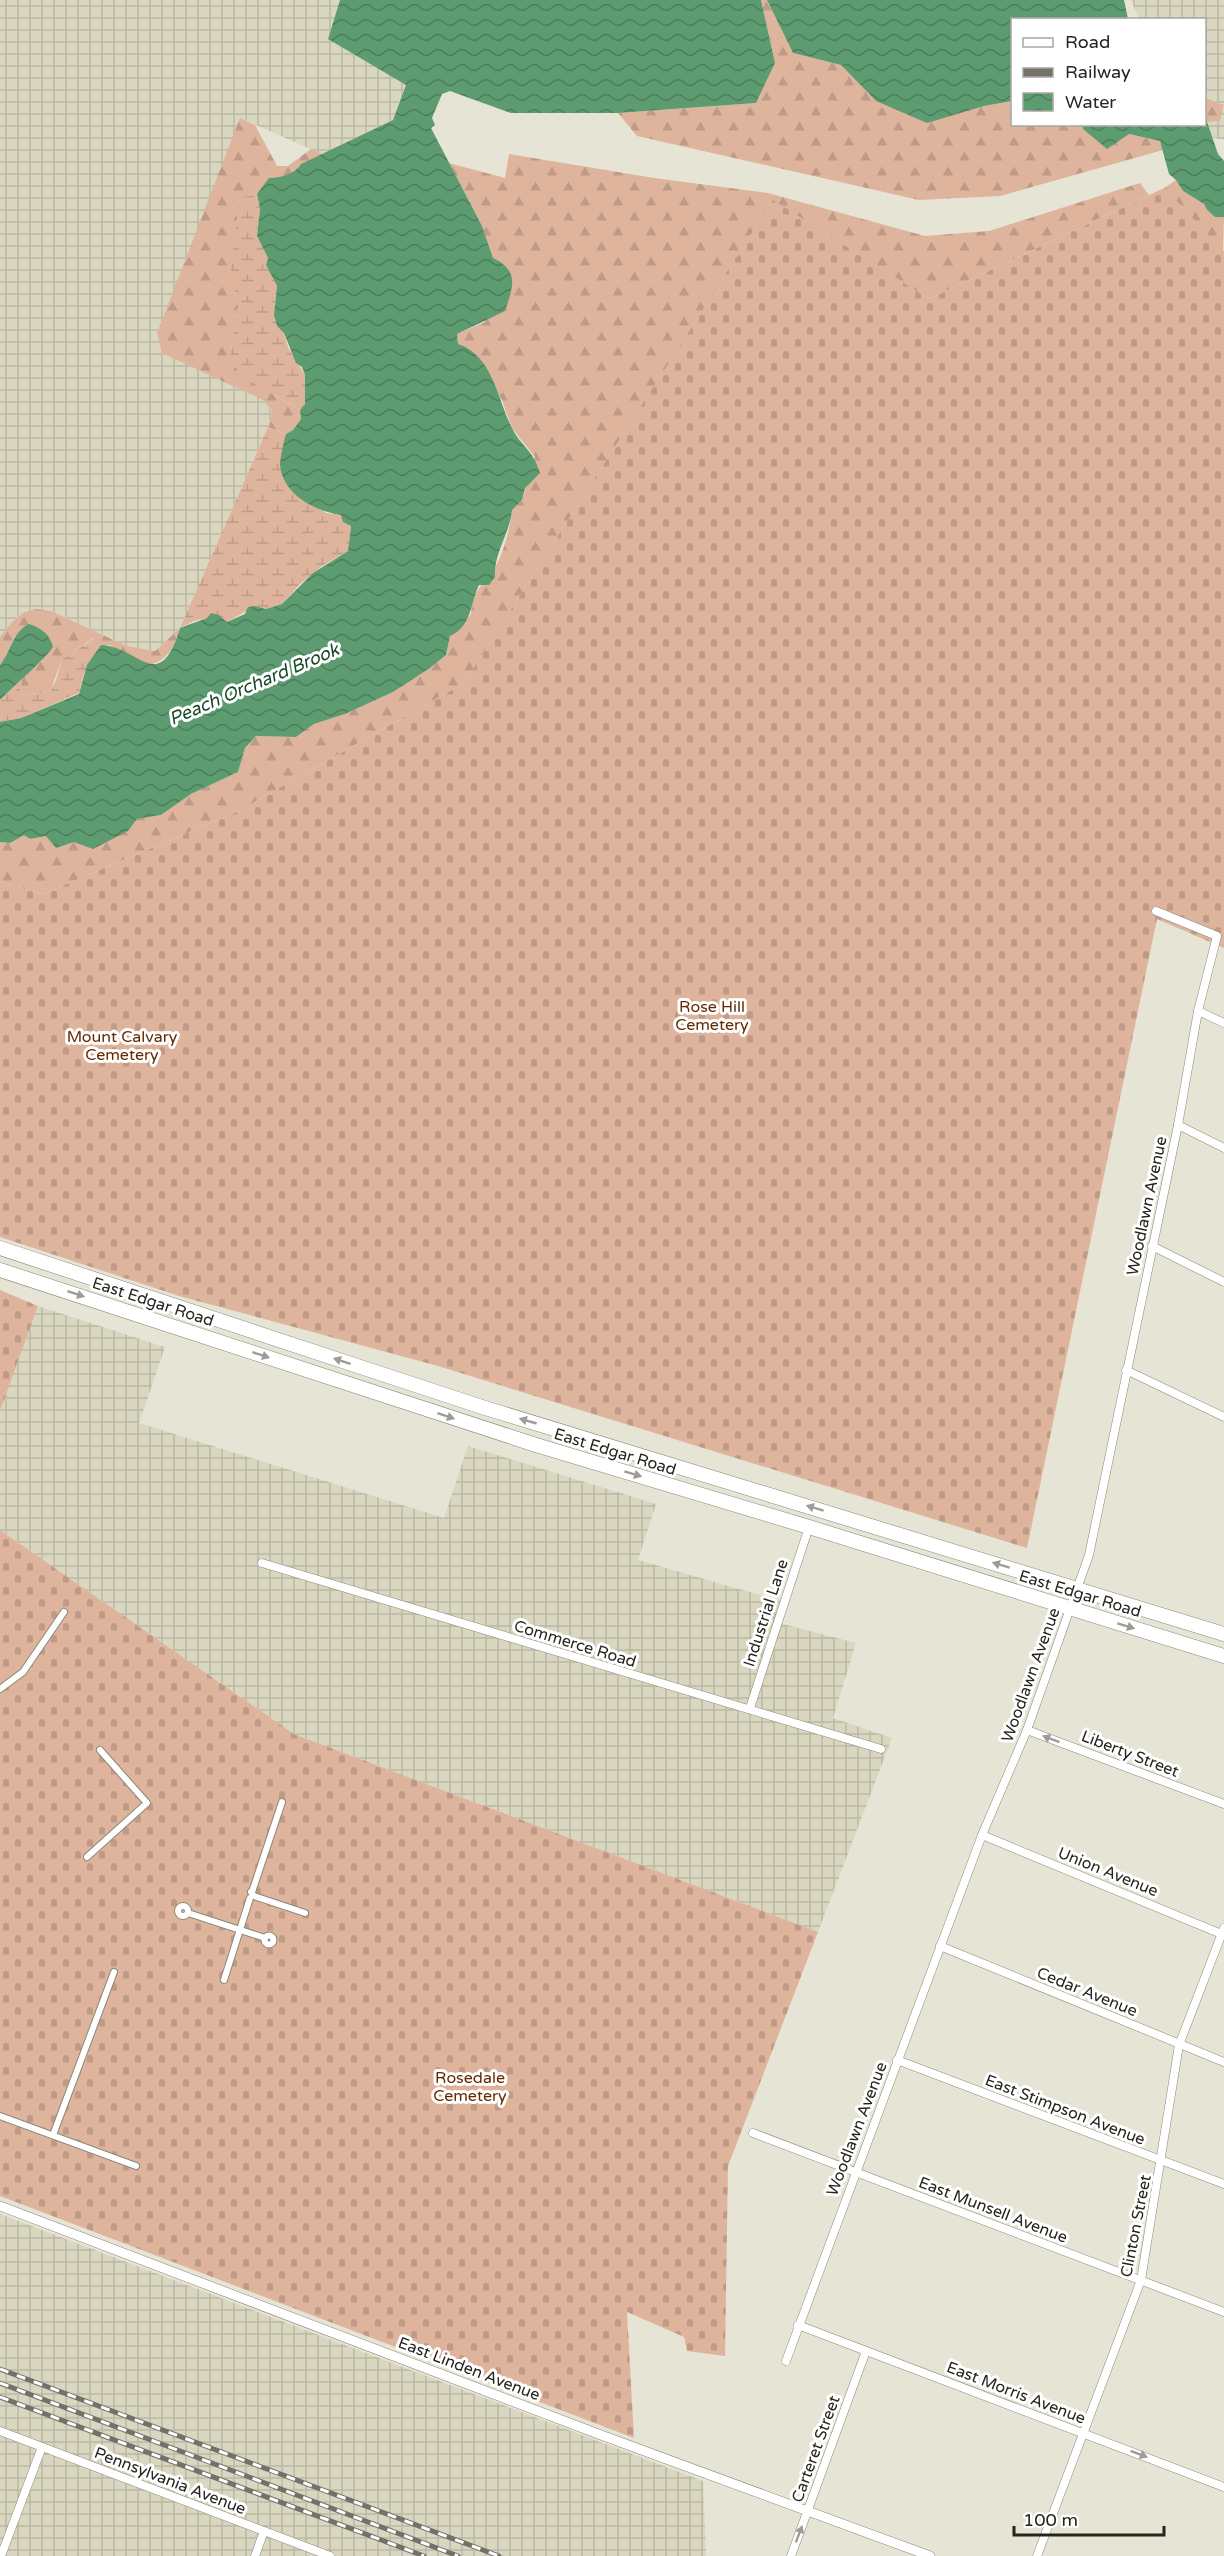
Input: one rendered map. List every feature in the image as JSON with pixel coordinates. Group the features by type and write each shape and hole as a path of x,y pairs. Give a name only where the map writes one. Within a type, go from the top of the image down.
{"highway":[{"name":"East Edgar Road","path":"0,1248 482,1407 1224,1634"},
{"name":"East Edgar Road","path":"0,1270 536,1446 809,1527 1224,1656"}],"street":[{"name":"Woodlawn Avenue","path":"786,2361 982,1835 1027,1730 1089,1553 1178,1125 1198,1011 1217,936 1156,911"},
{"path":"1198,1011 1224,1023"},
{"path":"1178,1125 1224,1148"},
{"path":"1152,1246 1224,1282"},
{"path":"1126,1370 1224,1417"},
{"name":"Industrial Lane","path":"750,1708 809,1527"},
{"name":"Commerce Road","path":"262,1563 880,1749"},
{"path":"0,1689 23,1672 64,1612"},
{"name":"Liberty Street","path":"1027,1730 1224,1804"},
{"path":"87,1857 147,1803 100,1750"},
{"path":"224,1980 282,1802"},
{"name":"Union Avenue","path":"982,1835 1223,1932"},
{"path":"252,1895 305,1913"},
{"path":"188,1913 265,1938"},
{"name":"Clinton Street","path":"1037,2556 1141,2280 1179,2045 1223,1932"},
{"name":"Cedar Avenue","path":"940,1946 1224,2062"},
{"path":"53,2135 114,1972"},
{"name":"East Stimpson Avenue","path":"897,2060 1224,2184"},
{"path":"0,2116 136,2166"},
{"name":"East Munsell Avenue","path":"753,2133 1224,2312"},
{"name":"East Linden Avenue","path":"0,2206 601,2435 930,2556"},
{"name":"East Morris Avenue","path":"798,2325 1224,2487"},
{"name":"Carteret Street","path":"791,2556 866,2351"},
{"name":"Pennsylvania Avenue","path":"0,2431 330,2556"},
{"path":"1,2556 42,2447"},
{"path":"255,2556 264,2531"}],"shaded area":[{"path":"0,0 340,0 328,39 406,84 393,120 322,154 240,118 263,400 272,410 268,427 180,628 155,651 127,646 51,611 36,609 27,610 18,616 0,637"},
{"path":"1131,0 1224,0 1224,105 1206,97 1206,18 1139,18"},
{"path":"1224,107 1224,140 1211,137 1206,124 1206,122 1219,121"},
{"path":"38,1306 165,1347 139,1423 444,1518 468,1446 656,1504 638,1560 784,1602 779,1623 856,1643 833,1718 892,1738 818,1932 294,1734 0,1530 0,1411"},
{"path":"0,2214 703,2481 706,2556 0,2556"}],"green space":[{"path":"761,0 767,0 793,53 841,65 876,101 984,106 1011,101 1011,126 1082,126 1083,129 1129,134 1160,141 1163,150 1000,196 919,200 637,136 618,113 756,103 775,63"},
{"path":"1206,98 1224,105 1220,121 1206,122"},
{"path":"240,118 255,125 277,166 288,166 311,149 322,154 301,164 297,171 266,185 257,194 239,198 232,270 238,306 230,358 275,396 300,410 301,419 293,430 286,434 268,427 272,410 263,400 162,353 157,333"},
{"path":"509,154 654,178 768,193 925,236 989,231 1140,183 1149,195 929,299 773,201 464,683 237,812 43,894 0,882 0,842 10,843 24,834 30,839 46,836 74,842 128,831 137,819 161,815 191,794 238,772 245,748 256,736 296,737 314,724 345,714 393,692 446,655 450,636 471,614 476,594 501,556 512,510 522,500 535,457 512,428 502,400 458,344 457,334 485,322 493,258 482,226 449,163 505,178"},
{"path":"1176,180 1183,191 1204,204 1215,217 1224,217 1223,251 1164,188"},
{"name":"Rose Hill Cemetery","path":"1164,188 1224,251 1224,948 1157,919 1027,1548 438,1366 179,1296 0,1237 0,882 43,894 237,812 464,683 773,200 929,299"},
{"path":"257,194 260,209 257,236 268,258 266,265 277,286 274,315 277,326 284,333 288,347 305,375 305,404 300,410 241,376 230,358 238,306 231,270 239,198"},
{"path":"268,427 286,434 280,466 286,481 326,513 341,515 351,526 348,551 322,566 300,584 282,604 266,609 255,606 227,622 219,615 194,621 180,628"},
{"path":"36,609 51,611 127,646 155,651 180,628 166,656 149,665 110,645 101,645 94,638 62,659 50,692 20,695 22,677 43,660 15,636 0,665 0,637 20,615"},
{"path":"95,638 101,645 84,674 79,693 21,718 0,722 0,700 22,677 20,695 50,692 62,659"},
{"path":"0,1290 38,1306 0,1411"},
{"name":"Rosedale Cemetery","path":"0,1530 294,1734 818,1932 728,2166 725,2356 687,2351 684,2337 627,2312 634,2438 0,2196"}],"water":[{"name":"Peach Orchard Brook","path":"340,0 761,0 775,63 756,103 618,113 511,113 450,91 442,94 432,118 435,125 431,128 482,226 493,258 507,268 512,280 505,311 457,334 458,344 479,357 486,367 511,426 534,458 540,473 525,488 522,500 512,510 497,560 495,577 489,585 479,585 463,626 450,636 446,655 393,692 345,714 314,724 296,737 256,736 245,748 238,772 191,794 161,815 137,819 128,831 93,849 74,842 56,848 46,836 30,839 24,835 10,843 0,842 0,722 21,718 79,694 87,665 101,645 114,647 147,663 156,664 164,660 172,649 180,628 207,618 211,613 219,615 227,622 245,614 248,607 266,609 282,604 313,573 348,551 351,526 343,522 341,515 321,510 302,500 287,485 282,476 280,462 286,434 293,430 301,419 300,410 305,404 305,375 302,367 296,363 284,333 277,326 274,315 277,286 266,265 268,258 257,236 260,209 257,194 269,178 291,173 301,164 393,120 406,85 328,39"},
{"path":"767,0 1124,0 1128,18 1011,18 1011,101 984,106 927,123 876,101 841,65 793,53"},
{"path":"1206,119 1218,154 1224,161 1224,217 1215,217 1204,204 1183,191 1169,174 1160,141 1129,134 1107,149 1082,126 1206,126"},
{"path":"29,624 44,632 50,638 53,647 0,700 0,665 15,637"}],"railway":[{"path":"0,2369 499,2556"},
{"path":"0,2383 458,2556"},
{"path":"0,2397 424,2556"}],"park label":[{"name":"Mount Calvary Cemetery","path":"122,1046"}]}
